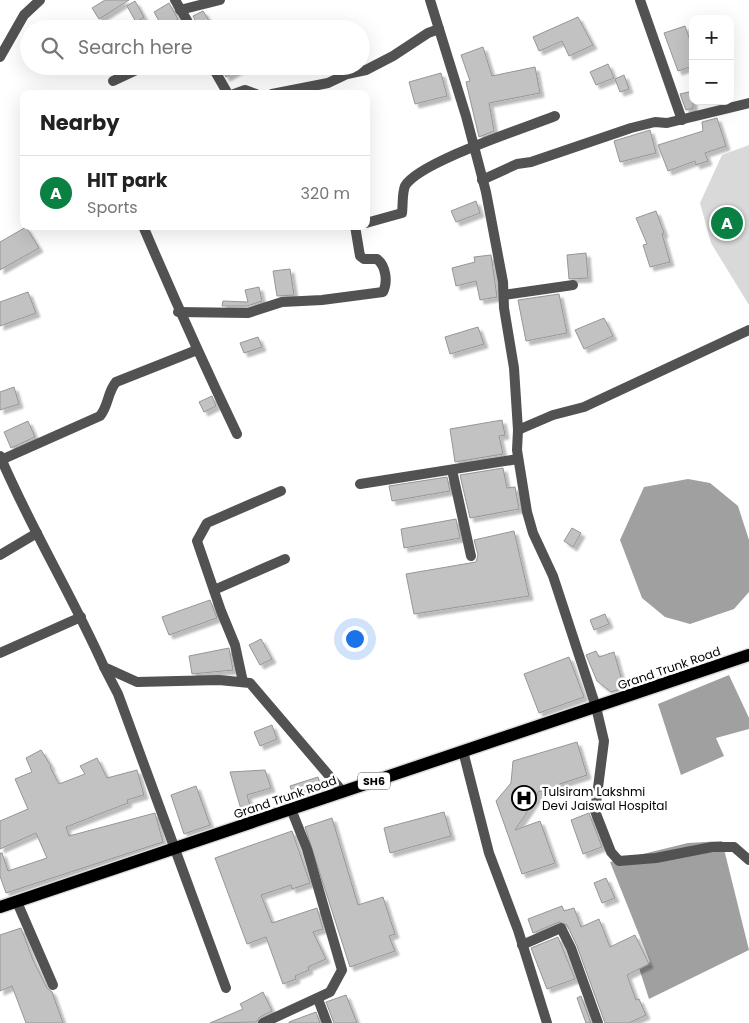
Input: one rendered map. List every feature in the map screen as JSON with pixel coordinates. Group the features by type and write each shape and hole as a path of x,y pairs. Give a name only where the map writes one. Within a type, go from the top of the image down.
{"main road":[{"name":"Grand Trunk Road","path":"0,907 749,655"}],"street":[{"path":"21,20 40,0"},
{"path":"175,0 186,20"},
{"path":"180,10 220,0"},
{"path":"430,0 455,76 474,148 504,282 504,295 514,368 518,459 533,534 553,576 596,707 604,742 594,811 612,852 619,861 656,858 712,847 734,847 749,860"},
{"path":"640,0 682,120"},
{"path":"0,57 20,22"},
{"path":"370,68 393,56 428,33 439,29"},
{"path":"113,81 126,75"},
{"path":"217,75 226,90"},
{"path":"291,90 350,75"},
{"path":"482,180 517,164 555,154 606,135 655,122 667,123 749,104"},
{"path":"370,221 402,213 405,187 418,173 474,148 555,116"},
{"path":"145,230 170,286 178,312 237,434"},
{"path":"178,312 248,313 282,302 322,300 383,292 386,283 380,260 364,259 360,256 356,230"},
{"path":"504,295 573,285"},
{"path":"518,430 553,415 584,407 749,330"},
{"path":"197,350 116,382 110,390 107,407 100,416 91,422 1,458 20,502 82,617 118,694 226,988"},
{"path":"360,484 518,459"},
{"path":"452,470 471,556"},
{"path":"243,682 235,645 197,541 207,523 281,492"},
{"path":"0,555 37,534"},
{"path":"214,590 285,559"},
{"path":"0,653 82,617"},
{"path":"104,667 137,682 219,680 250,683 344,792"},
{"path":"463,751 489,854 522,945 547,1023"},
{"path":"264,1023 330,992 342,970 307,849 291,809"},
{"path":"17,902 53,985"},
{"path":"522,945 561,928 571,948 598,1023"},
{"path":"318,999 327,1023"}],"shaded area":[{"path":"749,145 749,305 711,243 700,203 722,155"},
{"path":"688,479 710,483 738,506 749,540 749,592 734,609 690,624 665,617 642,598 620,540 644,487"},
{"path":"729,675 749,718 749,729 716,738 724,756 681,775 658,704"},
{"path":"722,841 749,950 649,999 639,968 650,962 610,862 688,843"}],"building":[{"path":"105,0 129,0 99,19 92,8"},
{"path":"135,1 144,17 135,20 127,6"},
{"path":"169,3 178,19 158,20 154,12"},
{"path":"203,11 209,20 195,20 193,16"},
{"path":"578,17 593,45 569,56 562,41 539,51 533,37"},
{"path":"685,26 689,38 689,67 678,71 664,33"},
{"path":"483,47 492,76 535,67 540,93 489,103 494,131 479,137 466,82 470,81 461,55"},
{"path":"608,64 614,78 596,85 590,72"},
{"path":"441,73 447,96 415,104 409,82"},
{"path":"624,75 629,89 620,92 615,79"},
{"path":"689,92 689,105 693,105 693,108 686,110 680,94"},
{"path":"717,118 726,146 705,153 708,161 696,165 695,161 668,171 658,145 703,131 702,122"},
{"path":"650,130 656,153 620,162 614,141"},
{"path":"476,201 480,213 456,222 451,211"},
{"path":"656,211 664,233 662,234 670,262 650,267 643,245 647,244 636,218"},
{"path":"21,230 28,230 39,248 0,270 0,242"},
{"path":"586,253 588,278 569,279 567,255"},
{"path":"491,255 497,297 480,300 476,281 456,286 452,268 475,262 474,257"},
{"path":"290,269 294,295 277,296 273,271"},
{"path":"259,287 262,301 247,306 222,306 223,301 248,302 245,290"},
{"path":"28,292 36,313 0,326 0,302"},
{"path":"559,294 567,333 526,341 518,300"},
{"path":"604,318 613,336 584,349 575,330"},
{"path":"478,327 484,344 450,354 445,337"},
{"path":"258,337 262,347 244,353 240,343"},
{"path":"14,387 19,404 0,410 0,392"},
{"path":"212,396 216,406 204,412 199,402"},
{"path":"502,420 505,435 499,436 503,454 455,462 450,429"},
{"path":"28,421 35,437 11,448 4,432"},
{"path":"503,468 507,488 515,487 519,509 470,518 460,475"},
{"path":"447,477 450,491 392,501 389,486"},
{"path":"456,519 460,538 404,548 401,529"},
{"path":"572,528 581,533 573,547 564,541"},
{"path":"514,531 529,596 414,614 406,574 476,562 478,555 474,540"},
{"path":"210,600 217,618 169,635 162,617"},
{"path":"605,614 609,624 594,630 590,620"},
{"path":"261,639 272,659 260,665 249,645"},
{"path":"229,648 233,670 192,674 189,656"},
{"path":"596,651 599,657 614,652 624,688 611,692 597,681 586,655"},
{"path":"569,657 584,697 539,713 524,674"},
{"path":"272,725 277,739 260,746 254,732"},
{"path":"577,742 587,775 557,785 558,787 538,792 536,799 515,830 540,821 555,863 522,874 496,801 511,783 513,761"},
{"path":"41,750 59,784 85,774 80,766 97,758 107,778 137,770 144,795 127,800 128,803 66,827 69,836 155,813 163,842 6,893 0,876 0,853 2,853 8,871 47,858 36,833 0,849 0,821 28,809 15,779 32,772 26,758"},
{"path":"265,770 271,788 247,795 252,813 243,816 230,772"},
{"path":"318,777 322,789 294,798 290,786"},
{"path":"196,786 210,825 184,834 171,795"},
{"path":"444,812 451,836 390,853 384,828"},
{"path":"589,813 602,847 583,854 571,820"},
{"path":"332,818 358,905 383,897 395,934 389,936 395,951 350,967 305,827"},
{"path":"292,831 310,883 292,889 291,885 261,895 272,923 317,908 323,929 313,932 326,959 308,967 309,970 295,976 296,979 283,984 266,937 247,944 215,858"},
{"path":"606,878 615,898 602,903 594,883"},
{"path":"562,906 564,911 574,908 581,927 599,919 610,947 635,935 649,964 627,975 636,1000 639,999 646,1015 629,1023 605,1023 577,946 567,925 559,922 533,933 528,919"},
{"path":"21,928 33,960 47,988 52,992 63,1023 26,1023 12,986 0,991 0,935"},
{"path":"558,937 575,979 547,989 531,948"},
{"path":"263,992 272,1011 260,1017 256,1022 210,1023 243,1009 240,1004"},
{"path":"346,995 357,1023 334,1023 326,1002"},
{"path":"581,996 591,1023 586,1023 577,998"},
{"path":"316,1012 320,1023 289,1023 289,1022"}],"place":[{"name":"HIT park","path":"727,223"},
{"name":"Tulsiram Lakshmi Devi Jaiswal Hospital","path":"524,798"}]}
